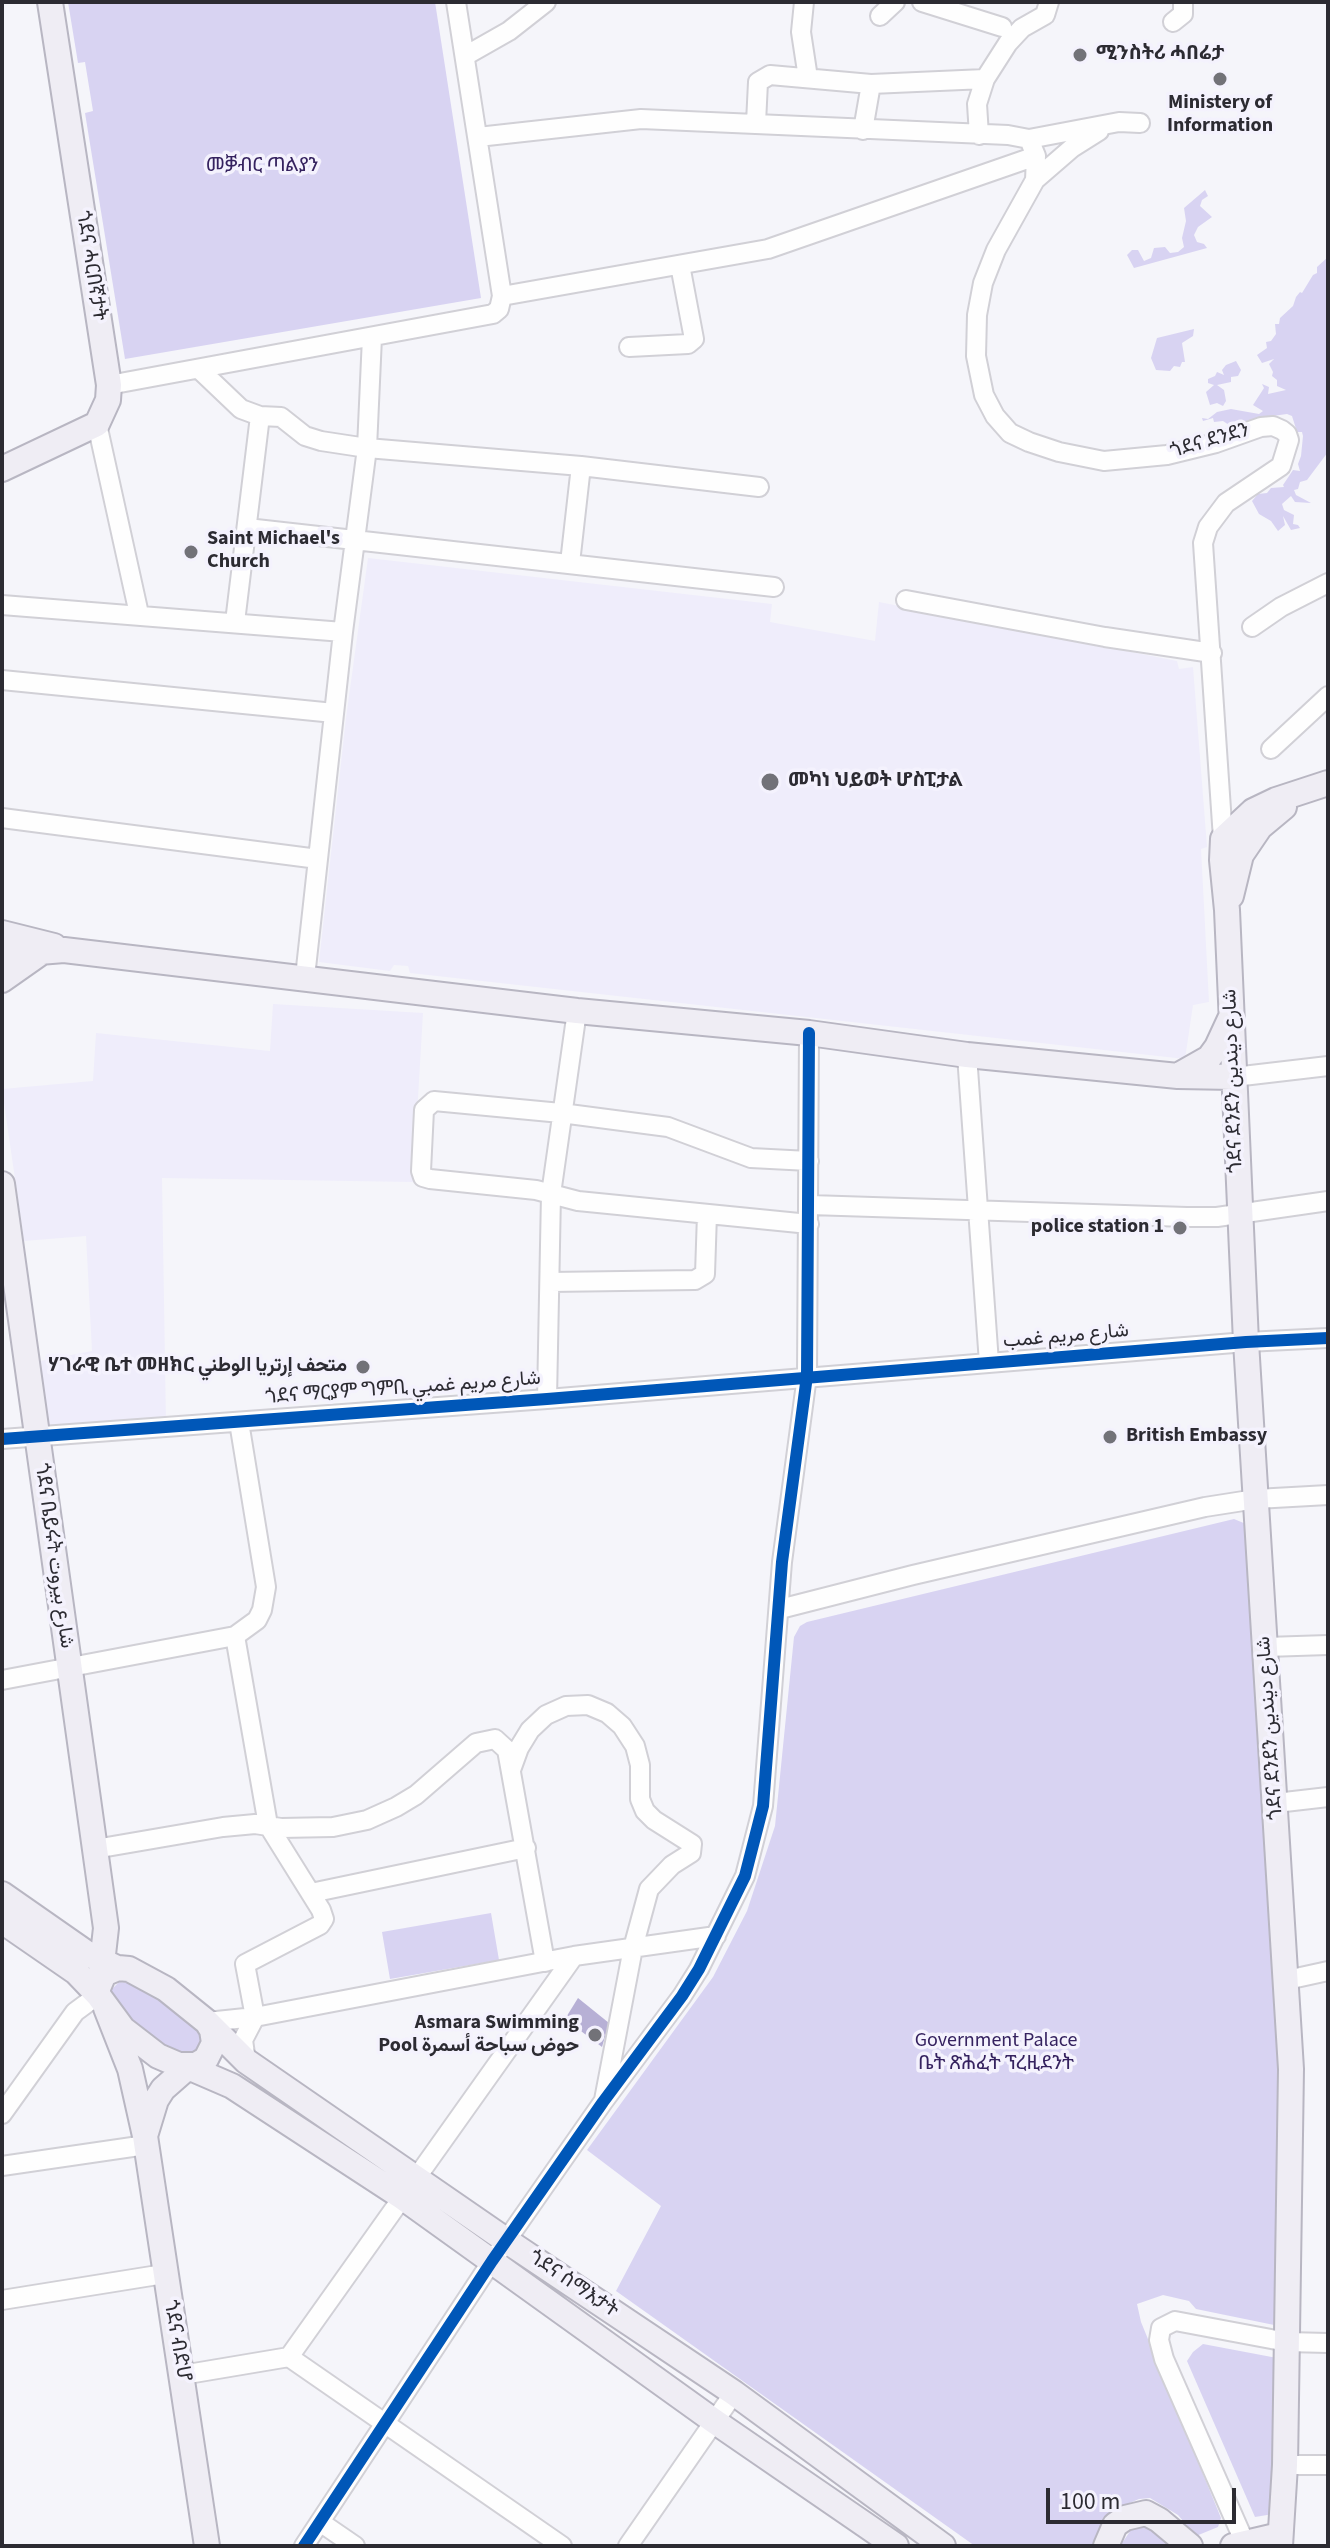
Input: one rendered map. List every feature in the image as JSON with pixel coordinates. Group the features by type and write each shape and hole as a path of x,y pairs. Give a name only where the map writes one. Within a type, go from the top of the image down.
{"main road":[{"name":"ጎደና ሓርበኛታት","path":"50,2 109,385 108,400 97,424"},
{"path":"2,469 97,424"},
{"path":"1239,833 1299,794 1328,783"},
{"name":"ጎደና ደንደን شارع ديندين","path":"1239,833 1227,910 1239,1213 1291,2069 1285,2465 1280,2540"},
{"path":"2,933 52,951"},
{"path":"2,980 52,951"},
{"path":"2,955 52,951 305,977 577,1011 809,1033 967,1055 1178,1076 1234,1077"},
{"path":"1178,1076 1209,1058 1231,1017"},
{"name":"ጎደና ቤይሩት شارع بيروت","path":"2,1184 106,1928 115,1947 110,1981"},
{"name":"ጎደና ሰማእታት","path":"2,1894 88,1954 110,1981 139,2043 158,2056 232,2086 507,2241 734,2393 912,2538 943,2546"},
{"name":"ጎደና ሰማእታት","path":"2,1921 76,1972 110,1981 166,1989 207,2022 246,2061 409,2187 492,2261 714,2421 896,2546"},
{"name":"ጎደና ብድሆ","path":"110,1981 145,2140 207,2546"},
{"path":"145,2140 156,2100 171,2081 188,2067 200,2064 211,2052 214,2039 207,2022"},
{"path":"1106,2546 1115,2525 1125,2518 1146,2513 1190,2546"},
{"path":"1239,2545 1280,2540"}],"street":[{"path":"109,385 493,314 499,309 502,296 456,2"},
{"path":"465,56 509,31 546,2"},
{"path":"804,2 801,32 808,78"},
{"path":"880,16 895,2"},
{"path":"922,2 1002,27 1022,28"},
{"path":"979,135 977,104 985,79 1003,50 1022,28 1045,15 1049,2"},
{"path":"1173,22 1183,14 1183,2"},
{"path":"1002,27 1005,39 1003,50"},
{"path":"756,123 758,82 770,75 871,84 985,79"},
{"path":"863,130 871,84"},
{"path":"478,137 641,119 1008,135 1033,147"},
{"path":"502,296 768,249 1033,147 1119,122 1140,123"},
{"path":"1035,180 1072,148 1119,122"},
{"name":"ጎደና ደንደን","path":"1033,147 1035,180 996,250 983,283 977,315 976,356 984,395 995,416 1010,433 1059,452 1104,461 1167,455 1216,443 1261,427 1273,426 1287,434 1289,449 1281,466 1226,503 1208,527 1203,543 1212,653 1239,833"},
{"path":"629,347 688,344 694,339 680,265"},
{"path":"305,977 354,538 367,448 372,337"},
{"path":"199,369 241,409 260,416 281,417 305,436 367,448 581,466 759,487"},
{"path":"235,622 260,416"},
{"path":"97,424 139,614"},
{"path":"570,563 581,466"},
{"path":"247,528 774,587"},
{"path":"1252,627 1281,607 1328,584"},
{"path":"906,600 1105,637 1212,653"},
{"path":"2,605 343,632"},
{"path":"2,680 334,713"},
{"path":"1271,749 1328,696"},
{"path":"2,818 318,859"},
{"path":"547,1399 551,1194 577,1011"},
{"path":"304,2546 492,2261 603,2102 682,1996 745,1876 763,1806 788,1513 807,1376 809,1033"},
{"path":"967,1055 989,1363"},
{"path":"1234,1077 1328,1066"},
{"path":"809,1161 751,1158 668,1127 434,1101 424,1110 423,1177 536,1190 578,1201 707,1214 979,1212 1187,1217 1328,1201"},
{"path":"550,1282 695,1280 705,1274 707,1214"},
{"name":"شارع مريم غمب","path":"807,1376 1328,1338"},
{"name":"ጎደና ማርያም ግምቢ شارع مريم غمبي","path":"2,1439 547,1399 807,1376"},
{"path":"2,1680 235,1636 257,1620 266,1587 239,1422"},
{"path":"780,1609 1205,1507 1256,1499 1328,1495"},
{"path":"235,1636 268,1825 324,1919 320,1925 245,1964 255,2017 243,2040 246,2061"},
{"path":"1266,1647 1328,1645"},
{"path":"511,1770 530,1730 546,1715 566,1706 588,1705 607,1713 622,1726 635,1746 640,1765 640,1799 645,1811 654,1820 690,1841 693,1847 691,1853 662,1873 649,1889 633,1948 603,2102"},
{"path":"95,1849 223,1827 333,1827 367,1820 416,1795 476,1743 495,1739 507,1750 545,1962"},
{"path":"1276,1803 1328,1797"},
{"path":"311,1893 526,1848"},
{"path":"207,2022 255,2017 574,1956 716,1936"},
{"path":"289,2357 574,1956"},
{"path":"1287,1980 1328,1971"},
{"path":"2,2114 75,2012 110,1981"},
{"path":"2,2166 145,2140"},
{"path":"2,2300 164,2274"},
{"path":"1239,2545 1164,2359 1159,2340 1161,2328 1175,2321 1287,2342 1328,2343"},
{"path":"182,2375 289,2357 562,2546"},
{"path":"628,2546 734,2393"},
{"path":"1285,2465 1328,2465"},
{"path":"320,2522 352,2544"},
{"path":"326,2546 352,2544"}],"shaded area":[{"name":"መካነ ህይወት ሆስፒታል","path":"368,558 772,604 770,622 875,641 879,602 1177,661 1179,669 1193,667 1207,847 1201,849 1209,1002 1193,1005 1185,1059 410,973 408,966 394,965 390,971 319,962 346,718"},
{"path":"273,1004 423,1013 413,1182 162,1178 166,1424 47,1431 35,1362 92,1351 86,1236 24,1241 2,1089 93,1081 96,1033 270,1051"},
{"name":"Asmara Swimming Pool حوض سباحة أسمرة","path":"578,1998 609,2023 602,2047 565,2019"}],"green space":[{"name":"መቓብር ጣልያን","path":"68,2 435,2 481,298 125,359 85,113 93,111 85,62 78,63"},
{"path":"1205,190 1208,196 1200,206 1212,217 1198,227 1194,235 1197,242 1207,248 1134,268 1127,255 1132,250 1138,250 1144,261 1151,258 1154,248 1165,247 1170,253 1184,247 1184,208"},
{"path":"1328,257 1328,452 1307,480 1300,482 1298,489 1294,490 1296,495 1311,503 1295,502 1291,496 1282,504 1284,510 1294,515 1293,524 1300,528 1291,530 1283,516 1285,525 1278,531 1271,521 1259,514 1252,501 1271,488 1284,487 1293,470 1300,471 1298,464 1303,436 1302,432 1297,432 1292,416 1258,418 1244,425 1214,422 1213,418 1203,421 1202,418 1208,419 1217,412 1231,409 1259,414 1263,411 1253,405 1264,388 1262,384 1269,387 1268,394 1286,390 1277,386 1277,380 1272,376 1269,364 1274,359 1262,363 1257,355 1267,348 1266,342 1276,334 1275,324 1279,324 1280,318 1293,306 1296,297 1317,273 1317,267"},
{"path":"1194,329 1193,336 1182,343 1185,362 1170,371 1156,370 1151,358 1157,338"},
{"path":"1236,361 1241,370 1238,376 1231,377 1231,382 1217,385 1224,390 1226,401 1223,406 1217,403 1210,405 1206,392 1214,385 1208,383 1208,379 1217,372 1224,375 1222,370 1226,365"},
{"name":"Government Palace ቤት ጽሕፈት ፕረዚደንት","path":"1234,1519 1246,1524 1287,2097 1279,2326 1196,2309 1189,2301 1163,2295 1137,2304 1141,2322 1221,2518 1218,2527 1196,2536 1178,2515 1150,2498 1139,2499 1111,2511 1102,2522 1098,2546 975,2546 616,2291 661,2206 587,2150 713,1977 747,1911 775,1826 794,1637 800,1626"},
{"path":"491,1913 499,1960 390,1979 382,1932"},
{"path":"119,1982 134,1983 163,1995 197,2024 205,2043 190,2058 142,2037 112,1996 112,1989"},
{"path":"1203,2344 1277,2358 1273,2514 1255,2517 1187,2361"},
{"path":"1146,2524 1179,2546 1120,2546 1133,2527"}],"cycle path":[{"path":"304,2546 492,2261 603,2102 682,1996 699,1969 745,1876 763,1806 782,1562 807,1376 809,1033"},
{"path":"2,1439 1328,1338"}],"place":[{"name":"ሚንስትሪ ሓበሬታ","path":"1080,55"},
{"name":"Ministery of Information","path":"1220,79"},
{"name":"Saint Michael's Church","path":"191,552"},
{"name":"መካነ ህይወት ሆስፒታል","path":"770,782"},
{"name":"police station 1","path":"1180,1228"},
{"name":"ሃገራዊ ቤተ መዘክር متحف إرتريا الوطني","path":"363,1367"},
{"name":"British Embassy","path":"1110,1437"},
{"name":"Asmara Swimming Pool حوض سباحة أسمرة","path":"595,2035"}]}
